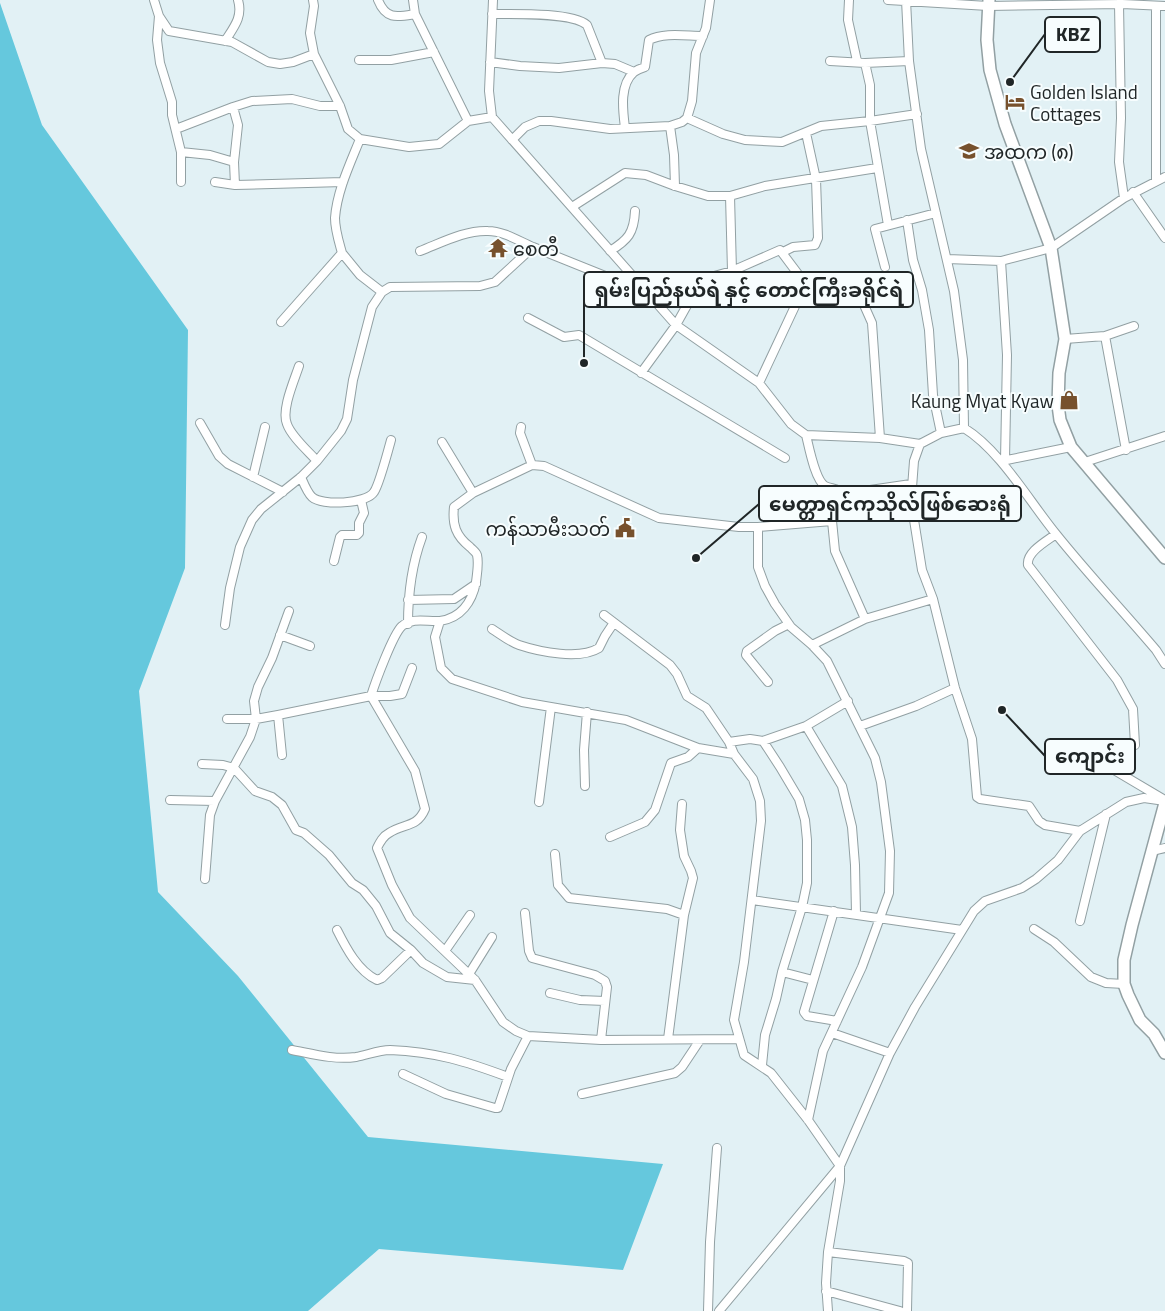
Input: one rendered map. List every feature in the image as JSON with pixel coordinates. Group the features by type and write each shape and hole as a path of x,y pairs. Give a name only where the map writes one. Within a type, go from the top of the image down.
{"street":[{"path":"154,0 159,16 169,31 232,42 268,62 280,64 293,62 314,54"},
{"path":"225,41 240,14 241,9 238,0"},
{"path":"313,0 314,6 310,33 314,54 340,106 348,129 360,138 409,147 439,144 468,121 492,117"},
{"path":"378,0 380,6 388,14 395,17 415,14"},
{"path":"414,0 415,14 468,121"},
{"path":"493,0 489,91 492,117 676,325 759,383 791,424 806,435 880,438 920,444 941,433 964,428 977,436 1002,461 1056,534 1156,650 1165,664"},
{"path":"512,140 525,128 539,121 595,128 670,126 682,122 687,118 692,101 696,53 706,28 710,0"},
{"path":"849,0 848,20 870,85 870,122 888,226"},
{"path":"888,0 988,3 1121,3 1165,6"},
{"path":"906,0 909,61 921,149 954,291 963,360 964,428"},
{"path":"988,3 987,40 990,70 1005,124 1051,248 1065,339 1059,373 1058,405 1060,420 1071,447 1164,555"},
{"path":"1121,3 1119,162 1124,198"},
{"path":"1156,6 1156,180"},
{"path":"492,14 568,17 582,20 587,25 602,63"},
{"path":"159,16 157,40 160,63 172,102 172,114 180,152 180,182"},
{"path":"625,128 622,101 627,84 634,72 645,67 649,40 654,37 667,36 703,36"},
{"path":"359,60 391,60 434,52"},
{"path":"830,61 909,61"},
{"path":"490,62 559,68 602,63 615,64 634,72"},
{"path":"176,129 252,101 292,99 320,106 340,106"},
{"path":"233,107 238,125 234,162 235,185"},
{"path":"687,118 723,134 745,140 782,142 806,134 821,126 870,122 917,114"},
{"path":"670,126 674,155 675,186"},
{"path":"783,252 793,248 815,245 818,238 816,179 806,134"},
{"path":"360,138 343,182 335,219 342,253 360,275 382,292"},
{"path":"180,152 210,155 234,162"},
{"path":"572,207 625,173 646,175 708,196 730,196 765,186 878,168"},
{"path":"947,259 1001,261 1051,248 1124,198 1165,177"},
{"path":"214,182 235,185 343,182"},
{"path":"1134,192 1165,238"},
{"path":"730,196 732,271"},
{"path":"610,251 624,243 629,237 635,220 635,211"},
{"path":"885,267 875,228 936,213"},
{"path":"907,220 913,260 922,290 929,330 933,396 941,433"},
{"path":"420,251 472,232 498,232 647,292"},
{"path":"225,625 230,588 240,547 252,520 262,509 317,462 348,419 353,380 372,307 382,292 390,287 480,286 489,284 495,282 533,247"},
{"path":"641,373 676,325 700,282 707,278 732,271 776,250 780,250 801,278 804,287 759,383"},
{"path":"281,322 342,253"},
{"path":"1001,261 1007,355 1002,461"},
{"path":"864,305 872,323 880,438"},
{"path":"528,318 564,337 579,335 785,458"},
{"path":"1065,339 1104,336 1134,326"},
{"path":"1104,336 1126,450"},
{"path":"299,366 285,418 287,426 317,462"},
{"path":"200,423 219,456 228,464 283,492"},
{"path":"252,477 265,427"},
{"path":"521,427 520,433 532,465"},
{"path":"806,435 820,480 826,486 836,489 843,494 911,484"},
{"path":"1085,462 1165,436"},
{"path":"301,477 308,493 318,501 356,501 366,499 375,492 391,440"},
{"path":"442,442 472,493"},
{"path":"920,444 914,461 911,501 922,570 933,599 955,688 972,739 977,796 980,799 1029,806 1039,821 1045,825 1080,831"},
{"path":"1002,461 1071,447"},
{"path":"371,696 389,649 402,626 418,620 440,621 462,612 468,604 476,584 477,553 460,539 454,528 454,507 472,493 532,465 544,466 659,518 739,527 832,521"},
{"path":"843,494 841,509 832,521 835,551 865,619"},
{"path":"334,561 340,537 342,535 357,535 359,533 359,524 364,513 361,500"},
{"path":"758,527 758,567 775,604 789,624 827,661 875,758 881,782 890,851 889,893 862,966 823,1051 808,1120"},
{"path":"1056,534 1030,555 1027,561 1028,565 1117,680 1127,696 1133,709 1135,746"},
{"path":"408,624 408,600 418,548 422,537"},
{"path":"408,600 454,599 476,584"},
{"path":"812,645 865,619 933,599"},
{"path":"205,879 210,815 215,801 250,736 256,719 254,701 258,687 272,658 289,611"},
{"path":"604,615 613,624 670,665 677,674 688,696 706,708 729,742 734,754 753,778 760,801 762,821 734,1020 744,1055 771,1072 840,1166 840,1181 828,1252 826,1291 828,1311"},
{"path":"440,621 435,637 441,668 452,679 522,702 626,720 698,748 734,754"},
{"path":"492,629 517,645 555,653 583,654 600,648 613,624"},
{"path":"768,682 746,655 747,651 769,635 789,624"},
{"path":"280,635 310,646"},
{"path":"227,719 256,719 278,716 371,696 402,694 412,668"},
{"path":"860,726 916,706 955,688"},
{"path":"371,696 415,771 425,809 418,821 389,832 377,848 392,885 410,918 475,980 503,1022 516,1031 528,1036 601,1040 740,1039"},
{"path":"729,742 750,739 763,741 806,726 848,702"},
{"path":"539,802 551,707"},
{"path":"585,786 584,750 587,712"},
{"path":"278,716 282,755"},
{"path":"806,726 842,786 852,827 856,865 856,914"},
{"path":"762,1066 765,1035 802,907 807,883 805,820 798,799 780,766 763,741"},
{"path":"1072,746 1165,801"},
{"path":"610,837 645,822 655,810 671,763 688,757 698,748"},
{"path":"202,764 223,765 234,768 255,791 272,797 282,805 296,830 304,833 329,855 352,883 364,890 376,906 390,933 411,950 423,963 447,977 475,980"},
{"path":"719,1311 840,1166 890,1053 914,1007 974,911 985,901 1022,888 1036,879 1058,860 1080,831 1126,802 1144,798 1165,801"},
{"path":"170,800 215,801"},
{"path":"1165,801 1124,960 1124,984 1140,1020 1154,1034 1165,1053"},
{"path":"668,1039 684,915 693,878 684,856 680,830 682,804"},
{"path":"1080,921 1106,814"},
{"path":"1152,852 1165,848"},
{"path":"555,854 558,885 569,898 667,909 684,915"},
{"path":"752,900 962,930"},
{"path":"834,911 804,1012 807,1016 837,1021"},
{"path":"525,913 529,951 532,958 602,978 605,981 607,987 601,1040"},
{"path":"445,951 470,915"},
{"path":"1034,929 1054,942 1091,977 1106,984 1124,984"},
{"path":"337,930 349,953 371,977 377,980 382,978 411,950"},
{"path":"469,974 492,936"},
{"path":"782,972 813,980"},
{"path":"550,993 580,1000 605,1002"},
{"path":"832,1033 890,1053"},
{"path":"403,1074 446,1094 498,1108 508,1076 528,1036"},
{"path":"582,1094 675,1073 682,1067 700,1040"},
{"path":"292,1050 334,1058 355,1057 387,1050 431,1053 460,1060 508,1076"},
{"path":"708,1311 710,1242 717,1148"},
{"path":"828,1252 908,1263 906,1311"},
{"path":"826,1291 900,1311"}],"shaded area":[{"path":"0,3 42,125 188,330 185,568 139,691 158,892 238,976 368,1137 663,1164 623,1270 379,1249 308,1311 0,1311"}],"place":[{"name":"KBZ","path":"1010,82"},
{"name":"Golden Island Cottages","path":"1015,102"},
{"name":"အထက (၈)","path":"969,151"},
{"name":"စေတီ","path":"498,248"},
{"name":"ရှမ်းပြည်နယ်ရဲ နှင့် တောင်ကြီးခရိုင်ရဲ","path":"584,363"},
{"name":"Kaung Myat Kyaw","path":"1069,400"},
{"name":"ကန်သာမီးသတ်","path":"625,528"},
{"name":"မေတ္တာရှင်ကုသိုလ်ဖြစ်ဆေးရုံ","path":"696,558"},
{"name":"ကျောင်း","path":"1002,710"}]}
